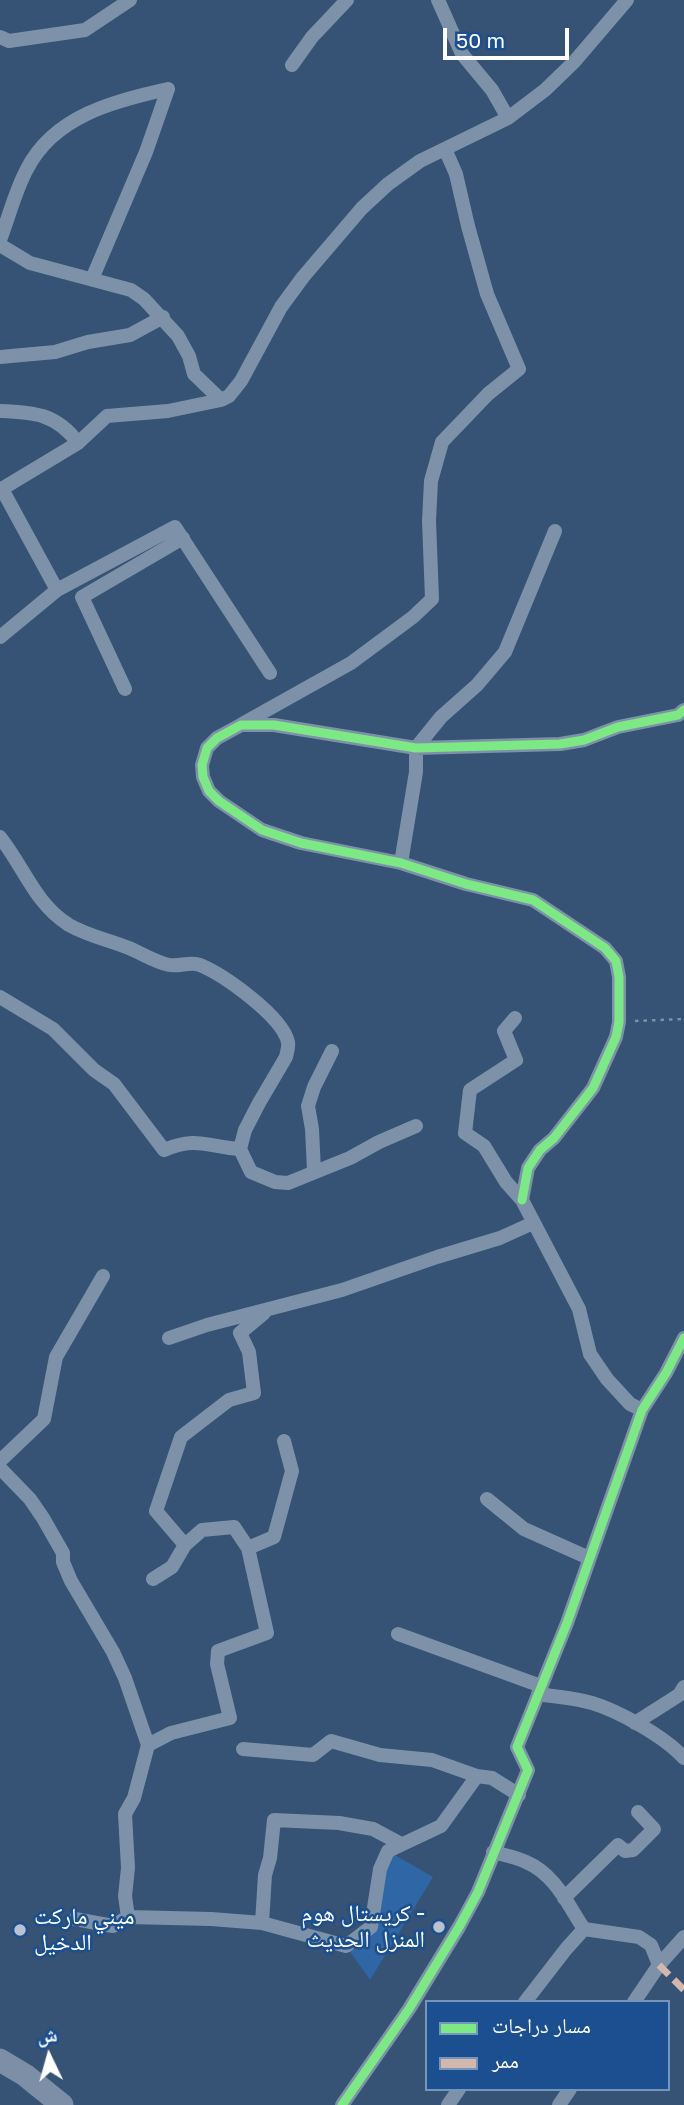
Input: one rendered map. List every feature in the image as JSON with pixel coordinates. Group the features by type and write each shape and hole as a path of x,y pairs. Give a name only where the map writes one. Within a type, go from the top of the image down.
{"main road":[{"path":"0,2060 25,2075 62,2105"}],"street":[{"path":"0,54 4,39 85,30 130,0"},
{"path":"292,65 312,37 347,0"},
{"path":"438,0 462,54 492,90 508,118"},
{"path":"57,590 1,489 78,443 107,416 168,411 220,400 235,390 281,307 362,208 409,169 508,118 545,90 574,62 627,0"},
{"path":"92,279 168,89 131,97 62,127 41,147 26,170 0,243 30,262 131,290 163,317 189,356 194,374 220,400"},
{"path":"445,149 456,174 487,294 519,369 488,394 442,442 431,481 429,521 432,599 403,625 351,663 217,738 207,748 202,765 206,784 219,801 262,830 301,842 401,863 466,884 533,900 605,948 616,961 619,1022 616,1037 593,1088 528,1168 522,1200"},
{"path":"0,358 55,352 88,341 130,335 163,317"},
{"path":"0,411 30,412 48,417 68,429 78,443"},
{"path":"0,637 57,590 176,527 270,673"},
{"path":"401,863 416,772 416,748 441,717 477,685 505,652 555,531"},
{"path":"125,689 82,597 183,538"},
{"path":"241,725 274,725 416,748 560,744 584,740 618,727 678,715 684,710"},
{"path":"0,837 38,898 69,925 90,936 169,965 197,964 244,992 273,1019 289,1045 286,1057 254,1112 240,1149 251,1172 275,1182 288,1183 350,1158 416,1126"},
{"path":"0,997 52,1029 94,1070 114,1084 164,1150 198,1141 214,1147 240,1149"},
{"path":"514,1018 504,1031 516,1060 470,1090 465,1133 484,1146 506,1182 522,1200 579,1309 590,1354 607,1379 630,1404 642,1410"},
{"path":"313,1171 312,1129 308,1106 332,1051"},
{"path":"169,1338 207,1325 342,1290 500,1238 533,1223"},
{"path":"0,1461 44,1419 56,1357 103,1276"},
{"path":"185,1545 156,1511 181,1437 229,1400 254,1392 249,1352 240,1333 268,1310"},
{"path":"342,2105 410,2008 478,1892 528,1770 517,1747 567,1623 642,1410 684,1338"},
{"path":"248,1548 274,1537 292,1471 284,1441"},
{"path":"0,1468 36,1508 62,1553 71,1581 113,1652 125,1678 148,1745 134,1798 125,1814 128,1868 125,1896 128,1917"},
{"path":"487,1499 524,1528 589,1558"},
{"path":"148,1745 171,1733 230,1718 216,1664 218,1651 267,1633 248,1548 234,1527 202,1530 185,1545 172,1567 153,1579"},
{"path":"398,1634 540,1690 593,1703 635,1723 673,1746 684,1758"},
{"path":"635,1723 679,1695 684,1687"},
{"path":"243,1749 313,1755 331,1741 380,1755 432,1760 477,1776 492,1778 519,1795"},
{"path":"75,1919 113,1926 128,1917 262,1923 346,1946 370,1927 380,1869 388,1851 441,1826 477,1776"},
{"path":"564,1898 618,1845 625,1851 633,1850 654,1829 638,1812"},
{"path":"262,1923 265,1875 270,1858 274,1820 339,1823 373,1829 401,1844"},
{"path":"493,1852 526,1862 543,1871 557,1885 584,1929 639,1937 651,1945 659,1965"},
{"path":"527,2000 584,1929"},
{"path":"635,2000 659,1965 684,1937"}],"path":[{"path":"619,1022 684,1019"}],"shaded area":[{"path":"388,1851 433,1877 370,1980 346,1946 362,1934"}],"marked path":[{"path":"659,1965 684,1990"}],"cycle path":[{"path":"522,1200 528,1168 593,1088 616,1037 619,1022 619,977 616,961 605,948 533,900 466,884 401,863 301,843 262,830 219,801 209,791 203,777 202,765 207,748 217,738 241,725 274,725 416,748 560,744 584,740 618,727 678,715 684,710"},
{"path":"342,2105 409,2009 478,1892 528,1770 517,1747 567,1623 642,1410 684,1338"}],"place":[{"name":"كريستال هوم - المنزل الحديث","path":"439,1927"},
{"name":"ميني ماركت الدخيل","path":"20,1930"}]}
